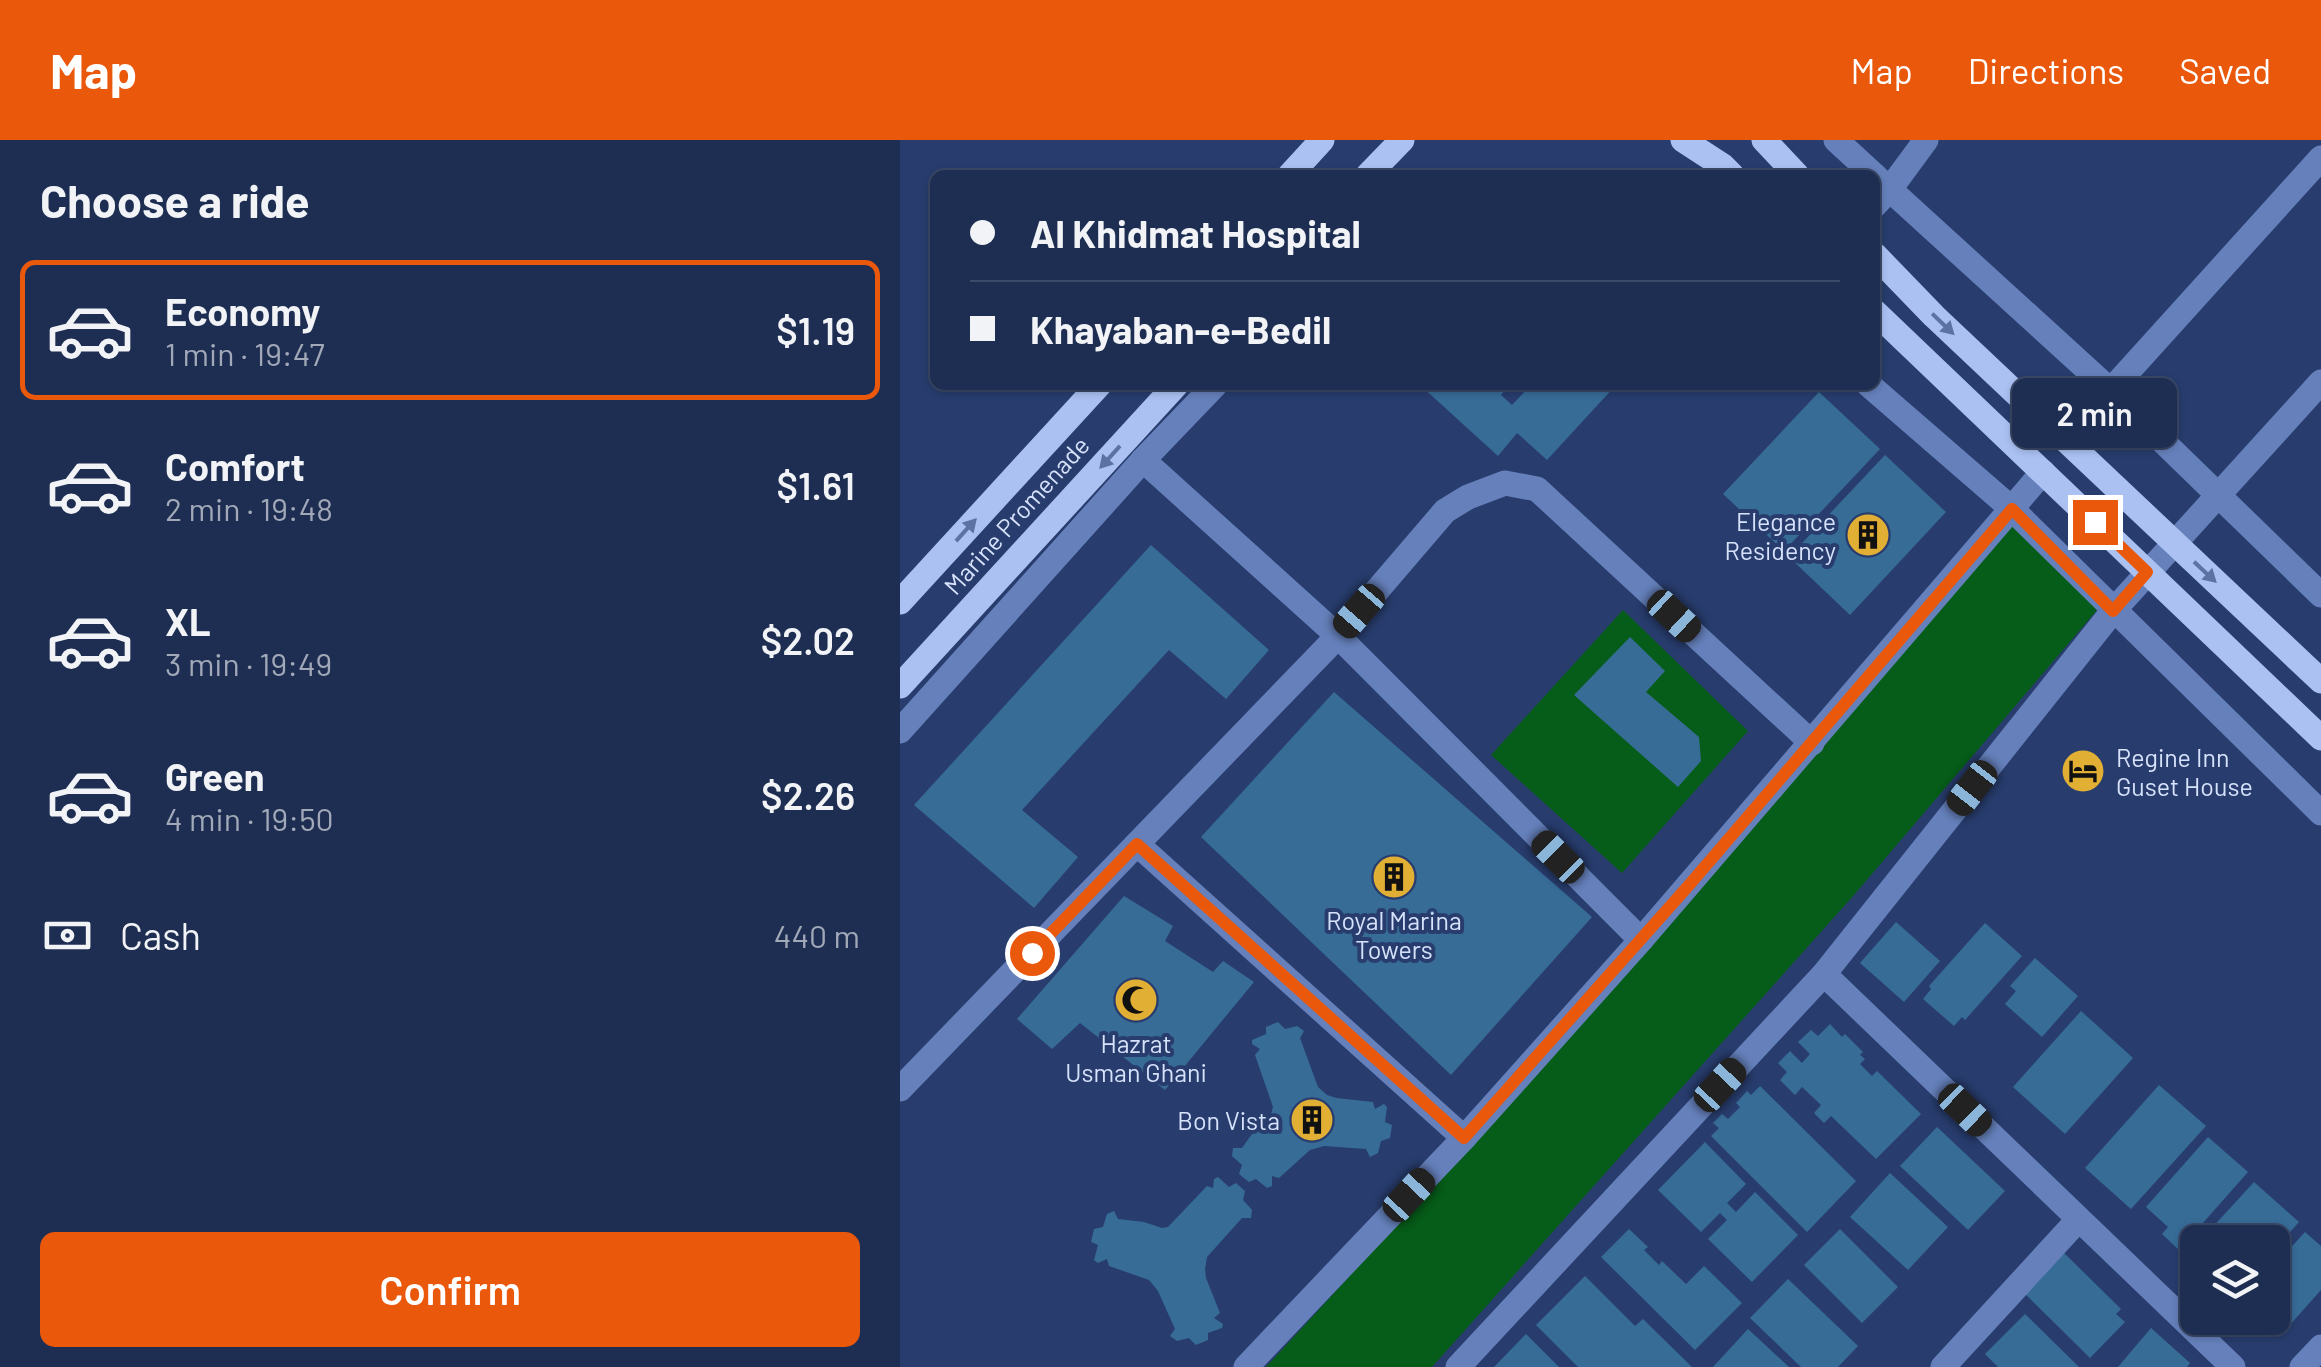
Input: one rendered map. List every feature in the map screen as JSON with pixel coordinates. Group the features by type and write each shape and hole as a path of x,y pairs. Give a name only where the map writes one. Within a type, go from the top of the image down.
{"main road":[{"path":"1295,170 1322,140"},
{"path":"1373,170 1402,140"},
{"path":"1683,140 1727,170"},
{"path":"1764,140 1792,170"},
{"path":"1880,260 1934,316 2321,681"},
{"path":"1880,317 2321,738"},
{"name":"Marine Promenade","path":"900,602 1093,390"},
{"name":"Marine Promenade","path":"900,686 1171,390"}],"street":[{"path":"1836,140 1863,170"},
{"path":"1880,184 1926,140"},
{"path":"2066,440 2321,158"},
{"path":"1880,188 2110,390 2321,595"},
{"path":"1458,1367 1824,974 2113,611 2321,382"},
{"path":"900,731 1209,390"},
{"path":"1875,390 2012,509 2321,812"},
{"path":"1142,460 1338,636 1641,940"},
{"path":"1246,1367 1464,1138 1641,940 2042,472"},
{"path":"900,1089 1338,636 1445,511 1505,483 1537,490 1812,743"},
{"path":"1137,844 1464,1138"},
{"path":"1824,974 2233,1367"},
{"path":"1943,1367 2078,1220"},
{"path":"2302,1367 2321,1346"}],"green space":[{"path":"2012,509 2103,603 1854,895 1432,1367 1266,1367 1551,1050"},
{"path":"1623,610 1748,731 1622,873 1491,755"}],"building":[{"path":"1425,390 1505,390 1501,395 1512,405 1526,390 1611,390 1547,460 1517,433 1498,456"},
{"name":"Elegance Residency","path":"1819,392 1880,449 1784,551 1723,494"},
{"name":"Elegance Residency","path":"1885,455 1946,512 1850,615 1789,557"},
{"path":"1151,545 1269,650 1226,699 1169,650 1022,810 1078,857 1034,908 914,805"},
{"path":"1630,637 1665,671 1646,692 1699,737 1701,761 1678,787 1574,695"},
{"name":"Royal Marina Towers","path":"1334,692 1592,917 1451,1075 1201,837"},
{"name":"Hazrat Usman Ghani","path":"1124,896 1173,926 1165,941 1213,972 1223,961 1254,982 1165,1090 1080,1023 1052,1049 1017,1019"},
{"path":"1896,922 1940,961 1904,1002 1860,963"},
{"path":"1985,923 2022,956 1965,1020 1962,1017 1954,1026 1923,999 1931,989 1929,986"},
{"path":"2035,958 2078,996 2042,1037 2005,1004 2016,991 2010,986"},
{"path":"2081,1011 2133,1058 2065,1134 2013,1087"},
{"path":"1278,1022 1285,1029 1297,1026 1304,1031 1300,1038 1318,1087 1336,1098 1373,1102 1375,1109 1384,1104 1385,1122 1392,1125 1390,1138 1381,1141 1378,1153 1370,1157 1366,1149 1324,1146 1310,1150 1279,1178 1272,1176 1272,1186 1267,1188 1256,1179 1249,1182 1239,1174 1242,1165 1232,1156 1233,1148 1242,1148 1271,1114 1273,1107 1255,1055 1260,1049 1252,1040 1266,1034 1266,1027"},
{"path":"1830,1024 1863,1052 1860,1055 1865,1059 1860,1064 1872,1076 1877,1071 1921,1114 1876,1159 1831,1116 1824,1123 1814,1113 1821,1105 1802,1087 1795,1095 1780,1080 1787,1072 1778,1063 1790,1051 1802,1063 1810,1054 1798,1042 1811,1030 1818,1036"},
{"path":"2159,1085 2206,1126 2131,1209 2085,1168"},
{"path":"1760,1086 1856,1181 1807,1232 1711,1136 1719,1128 1713,1123 1722,1114 1728,1119 1740,1107 1736,1103 1747,1091 1751,1095"},
{"path":"1937,1127 2005,1191 1968,1230 1900,1166"},
{"path":"2208,1137 2248,1172 2201,1225 2180,1225 2179,1250 2162,1234 2168,1227 2146,1207"},
{"path":"1705,1142 1746,1184 1727,1203 1736,1212 1755,1192 1798,1235 1752,1282 1708,1239 1727,1220 1720,1213 1701,1232 1658,1190"},
{"path":"1890,1173 1948,1227 1908,1270 1850,1217"},
{"path":"1218,1177 1229,1187 1236,1183 1245,1191 1243,1200 1252,1210 1251,1218 1242,1218 1207,1257 1206,1278 1220,1313 1214,1318 1223,1324 1208,1333 1208,1340 1196,1345 1189,1338 1177,1341 1170,1336 1175,1329 1149,1280 1109,1266 1107,1259 1098,1263 1094,1260 1098,1245 1091,1242 1094,1229 1103,1227 1107,1214 1114,1211 1118,1219 1168,1227 1207,1186 1213,1188"},
{"path":"2254,1182 2299,1222 2290,1232 2290,1225 2215,1225"},
{"path":"1629,1229 1648,1247 1644,1250 1659,1265 1662,1261 1686,1284 1704,1266 1742,1303 1695,1350 1601,1257"},
{"path":"1840,1229 1898,1287 1862,1323 1804,1265"},
{"path":"2305,1232 2321,1246 2321,1290 2290,1325 2290,1248"},
{"path":"2058,1247 2121,1309 2116,1314 2125,1322 2090,1358 2018,1287"},
{"path":"1585,1276 1635,1326 1643,1319 1692,1367 1578,1367 1536,1325"},
{"path":"1788,1279 1858,1346 1838,1367 1801,1367 1750,1318"},
{"path":"2025,1314 2079,1367 1998,1367 1985,1354"},
{"path":"2151,1328 2190,1363 2187,1367 2118,1367"},
{"path":"1748,1329 1789,1367 1713,1367"},
{"path":"1526,1334 1559,1367 1494,1367"}],"place":[{"name":"Elegance Residency","path":"1868,535"},
{"name":"Regine Inn Guset House","path":"2083,771"},
{"name":"Royal Marina Towers","path":"1394,877"},
{"name":"Hazrat Usman Ghani","path":"1136,1000"},
{"name":"Bon Vista","path":"1312,1120"}],"route":[{"path":"1032,953 1137,844 1464,1138 1690,884 2012,509 2113,611 2147,572 2095,522"}]}
